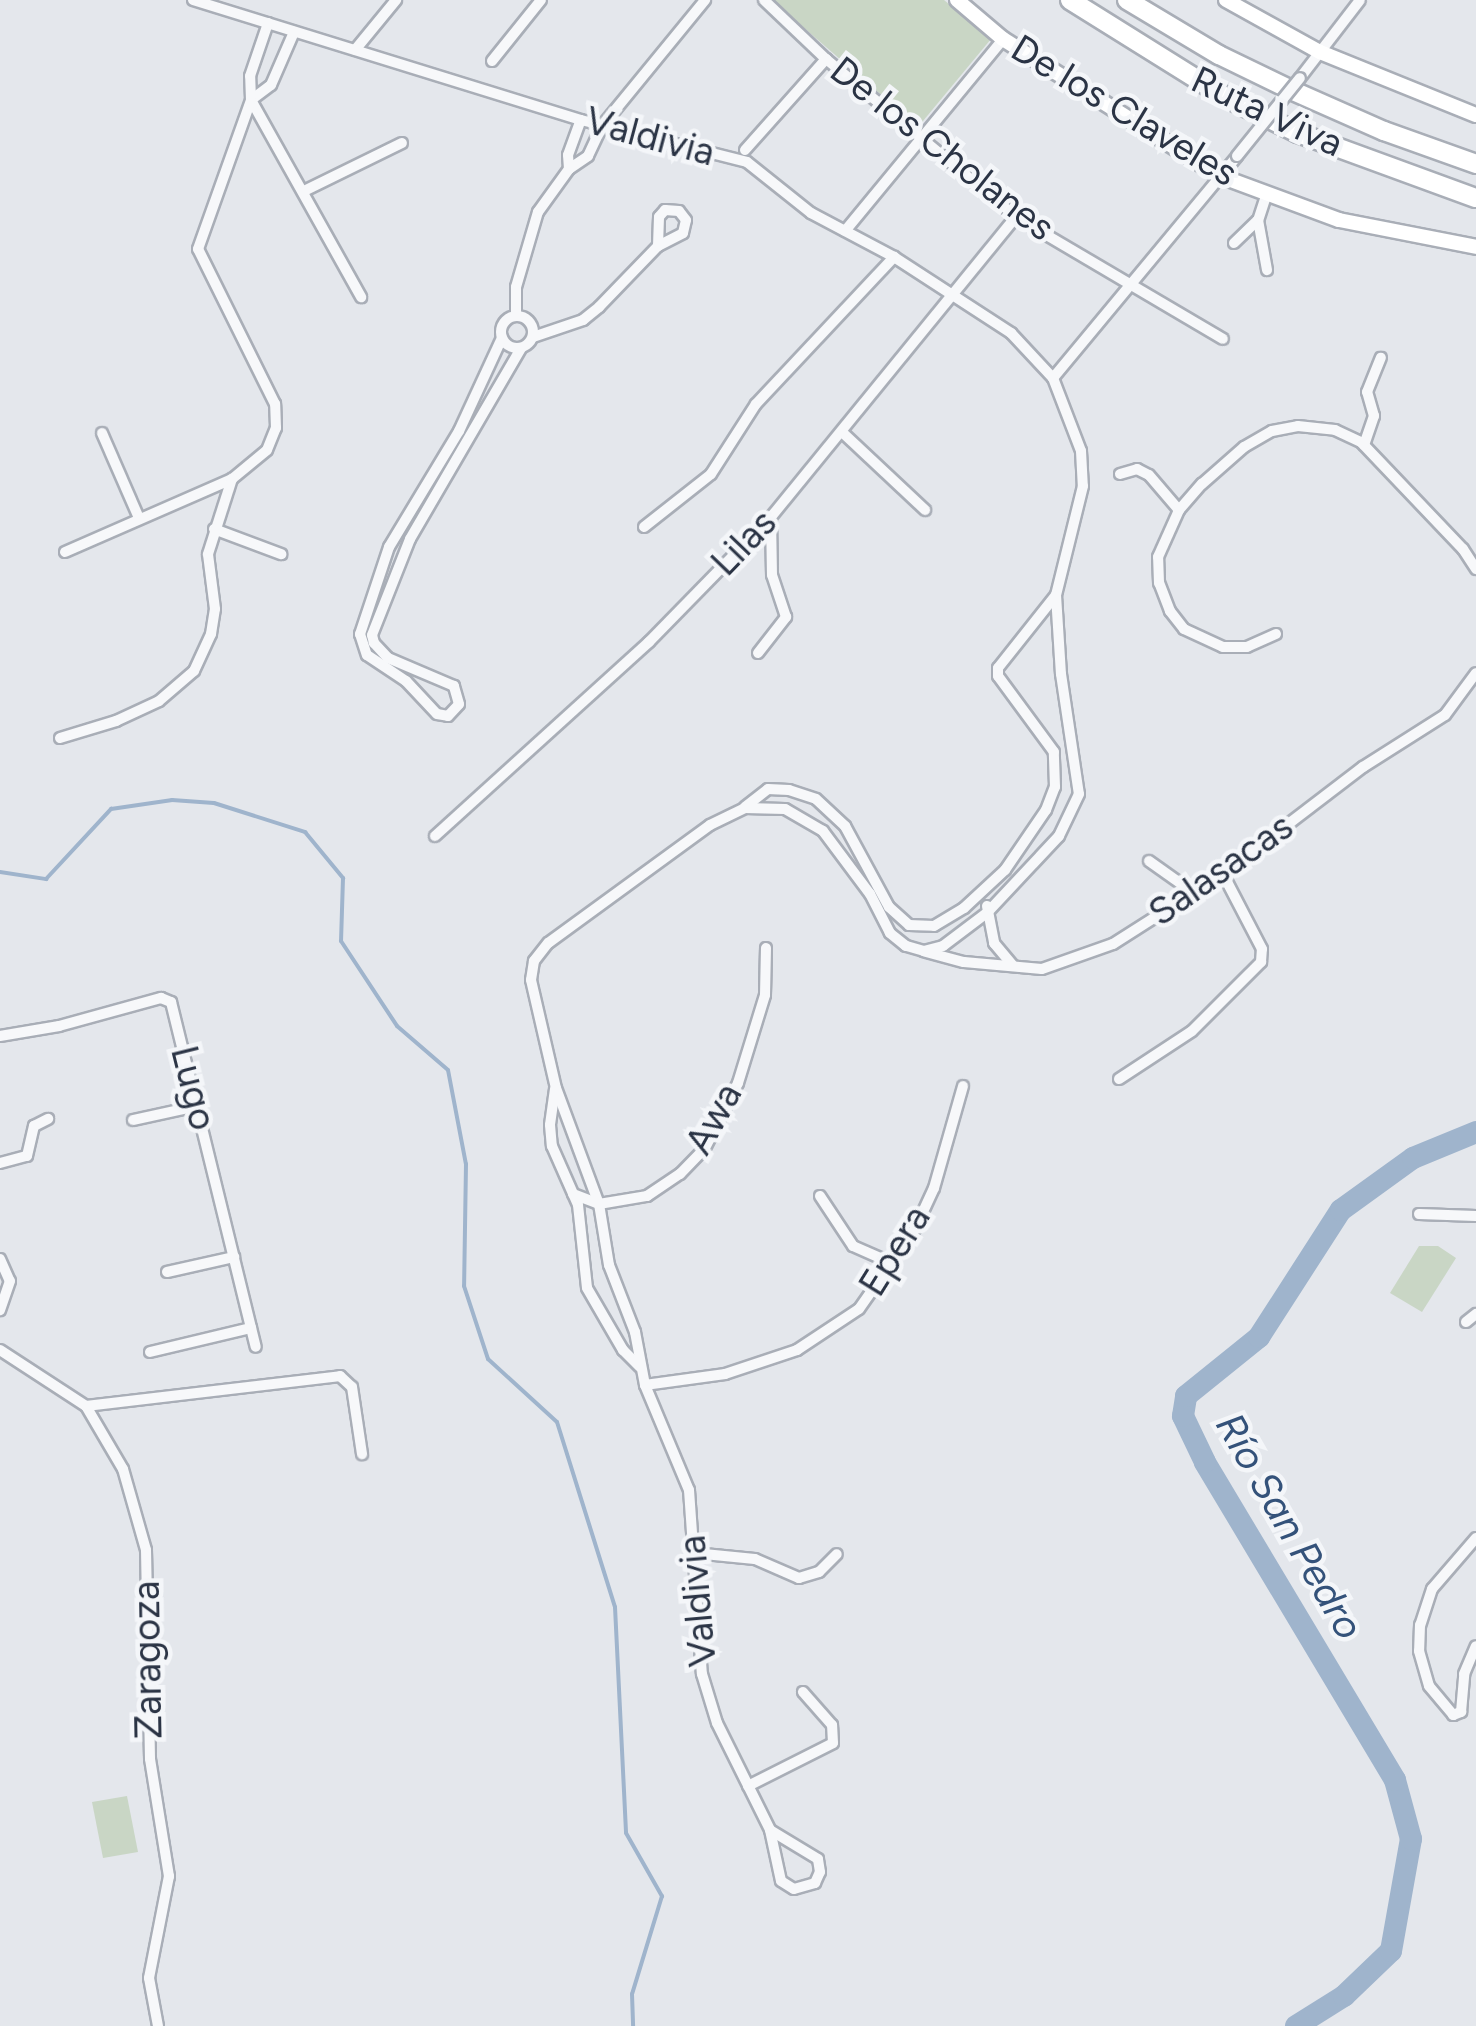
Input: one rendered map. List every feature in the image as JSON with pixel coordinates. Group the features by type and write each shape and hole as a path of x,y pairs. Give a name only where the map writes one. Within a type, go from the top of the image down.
{"highway":[{"name":"Ruta Viva","path":"1070,0 1152,54 1269,119 1476,198"},
{"name":"Ruta Viva","path":"1127,0 1219,55 1290,90 1384,131 1476,164"}],"main road":[{"name":"De los Claveles","path":"956,0 1003,39 1220,176 1339,220 1476,247"},
{"path":"1226,0 1320,52 1476,115"}],"street":[{"name":"Valdivia","path":"192,0 580,120 747,162 790,200 956,295 1011,334 1053,378"},
{"path":"355,50 396,0"},
{"path":"492,61 541,0"},
{"path":"516,316 516,287 528,233 569,169 588,156 602,126 705,0"},
{"name":"De los Cholanes","path":"764,0 826,59 1016,217 1222,339"},
{"path":"744,808 768,789 789,790 816,799 845,826 897,941 924,952 958,939 1058,836 1080,794 1061,674 1056,595 1084,467 1053,378 1360,0"},
{"path":"64,552 232,479 267,450 276,428 275,404 198,245 251,100 250,76 268,23"},
{"path":"251,100 272,84 294,32"},
{"path":"845,231 1003,39"},
{"path":"258,50 282,58"},
{"path":"745,150 826,59"},
{"path":"251,100 361,297"},
{"path":"569,169 568,155 580,120"},
{"path":"304,191 402,143"},
{"path":"1266,193 1258,220 1267,270"},
{"name":"Lilas","path":"435,836 649,642 771,517 1016,217"},
{"path":"1234,243 1258,220"},
{"path":"516,316 504,324 502,338 459,431 389,547 360,634 367,655 406,681 437,714 448,716 456,712 459,695 454,686 388,658 372,635 410,539 521,348 533,337 583,320 658,246"},
{"path":"644,527 711,474 756,404 894,257"},
{"path":"516,316 533,326 533,337"},
{"path":"502,338 521,348"},
{"path":"1364,446 1374,416 1367,392 1381,358"},
{"path":"1276,634 1247,647 1223,647 1201,640 1177,620 1159,583 1158,557 1179,510 1244,447 1272,430 1298,426 1335,430 1364,446 1463,549 1476,569"},
{"path":"842,432 925,510"},
{"path":"102,434 139,518"},
{"path":"1120,474 1137,469 1149,475 1179,510"},
{"path":"60,738 148,706 194,670 211,634 215,609 208,554 232,479"},
{"path":"758,653 786,617 772,575 771,517"},
{"path":"214,529 281,554"},
{"path":"744,808 768,806 805,818 823,831 898,918 920,927 934,926 984,893 1031,834 1055,787 1054,752 998,676 998,668 1056,595"},
{"name":"Salasacas","path":"924,952 1042,969 1113,944 1223,874 1363,768 1444,715 1476,673"},
{"name":"Valdivia","path":"744,808 710,825 548,943 534,961 531,980 556,1088 599,1204 609,1265 635,1332 645,1385 689,1490 696,1629 702,1674 717,1723 770,1830 780,1881 794,1889 815,1883 820,1872 818,1859 770,1830"},
{"path":"1149,862 1194,893"},
{"path":"1119,1079 1192,1031 1260,962 1262,949 1223,874"},
{"path":"984,893 994,943 1014,967"},
{"name":"Awa","path":"599,1204 626,1202 665,1187 704,1148 738,1083 766,994 766,948"},
{"name":"Lugo","path":"0,1036 59,1026 164,998 173,1005 256,1347"},
{"name":"Epera","path":"645,1385 725,1374 797,1350 859,1309 894,1264 934,1188 963,1086"},
{"name":"Valdivia","path":"556,1088 550,1125 552,1146 573,1194 587,1288 623,1350 640,1367"},
{"path":"133,1120 197,1106"},
{"path":"0,1163 27,1156 34,1126 48,1120"},
{"path":"573,1194 599,1204"},
{"path":"820,1196 853,1246 894,1264"},
{"path":"1419,1214 1476,1216"},
{"path":"167,1272 234,1257"},
{"path":"0,1258 10,1281 0,1310"},
{"path":"150,1352 251,1328"},
{"name":"Zaragoza","path":"0,1350 86,1406 123,1469 146,1550 150,1759 169,1876 150,1978 158,2026"},
{"path":"86,1406 340,1376 352,1386 362,1454"},
{"path":"1476,1538 1432,1589 1420,1625 1420,1652 1429,1686 1452,1715 1461,1712 1464,1674 1476,1646"},
{"path":"694,1554 755,1559 799,1578 819,1572 837,1554"},
{"path":"748,1786 833,1743 832,1724 803,1692"}],"green space":[{"path":"772,0 944,0 991,39 918,127"},
{"path":"1419,1246 1438,1246 1456,1258 1422,1312 1390,1293"},
{"path":"127,1796 138,1852 103,1858 92,1802"}],"waterway":[{"path":"0,872 46,879 111,809 172,800 214,803 305,832 343,878 341,941 397,1026 448,1070 466,1164 464,1286 488,1359 557,1422 615,1607 626,1833 662,1896 632,1994 633,2026"},
{"name":"Río San Pedro","path":"1296,2026 1344,1996 1391,1951 1411,1839 1395,1780 1205,1462 1183,1416 1186,1396 1259,1337 1341,1210 1413,1158 1476,1132"}]}
